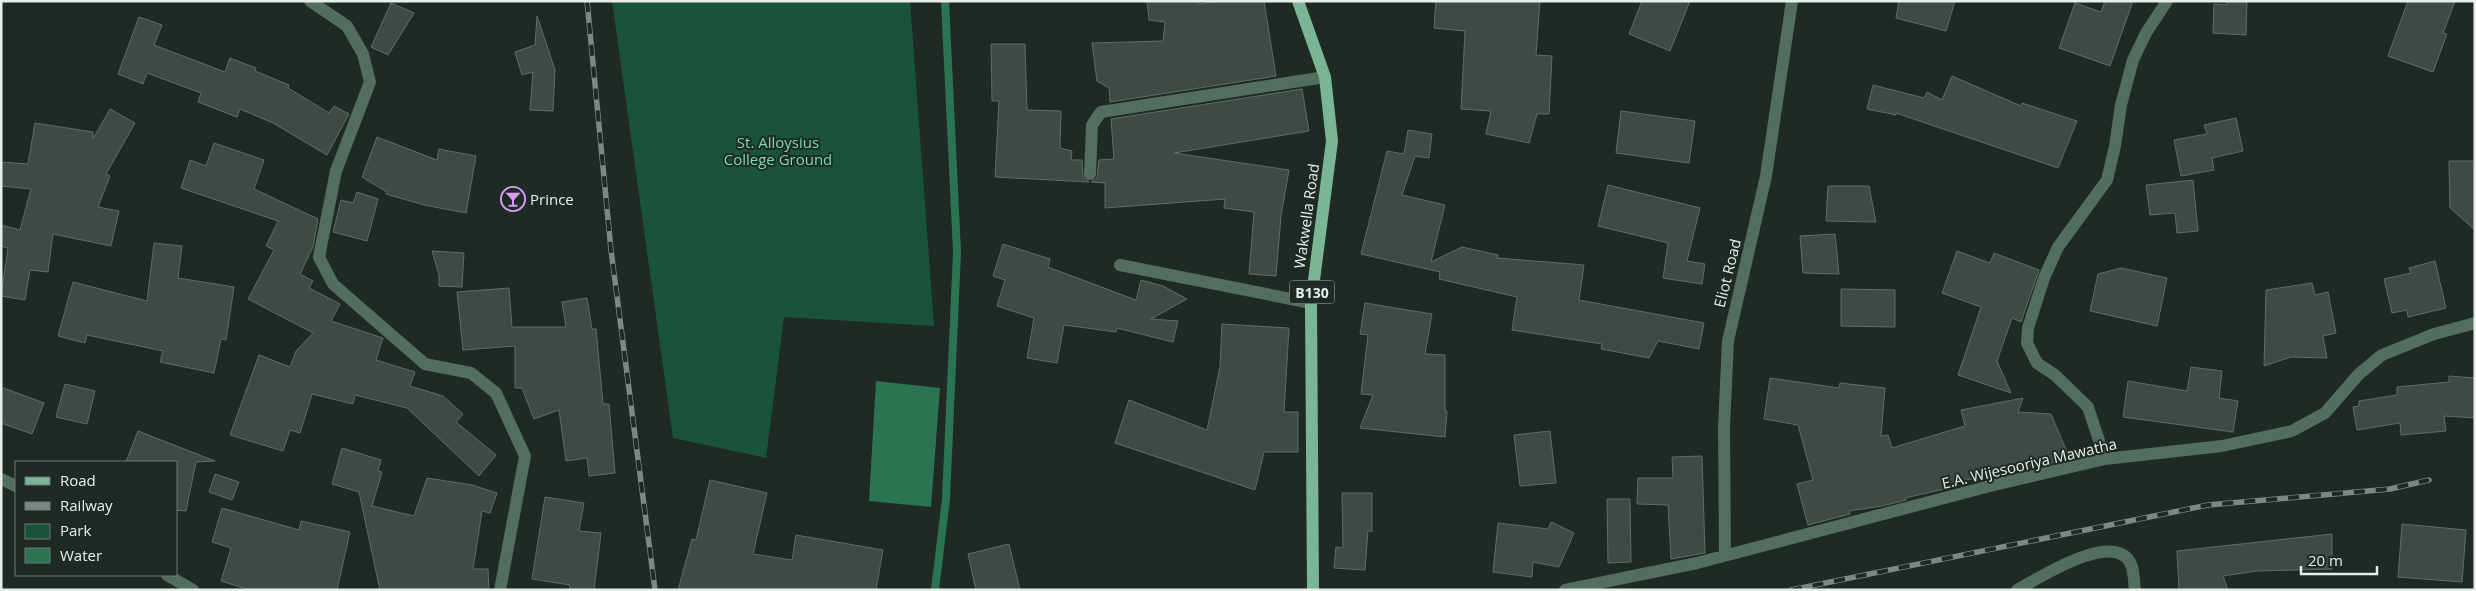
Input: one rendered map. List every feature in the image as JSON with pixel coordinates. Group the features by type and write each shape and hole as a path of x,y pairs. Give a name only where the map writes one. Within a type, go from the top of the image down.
{"main road":[{"name":"Wakwella Road","path":"1298,1 1325,77 1332,141 1311,303 1313,590"}],"street":[{"path":"310,1 347,26 363,54 370,82 336,171 319,257 334,284 425,364 471,373 496,393 525,456 500,590"},
{"name":"Eliot Road","path":"1725,555 1724,427 1728,341 1766,176 1792,1"},
{"path":"2105,459 2088,407 2056,375 2037,364 2027,343 2028,328 2044,278 2058,247 2107,180 2115,146 2121,105 2133,60 2146,33 2167,1"},
{"path":"1090,174 1092,125 1101,112 1325,77"},
{"path":"1120,265 1311,303"},
{"name":"E.A. Wijesooriya Mawatha","path":"1565,590 1697,563 1990,486 2105,459 2222,446 2292,431 2325,413 2359,374 2382,355 2434,334 2475,323"},
{"path":"1,479 15,486"},
{"path":"2017,590 2072,560 2106,550 2122,554 2132,566 2135,590"},
{"path":"170,576 193,590"}],"green space":[{"name":"St. Alloysius College Ground","path":"612,1 910,1 934,326 784,317 766,458 673,438"}],"water":[{"path":"876,381 940,388 931,507 869,501"}],"building":[{"path":"1147,1 1198,1 1199,4 1219,1 1264,1 1276,76 1110,102 1109,88 1097,81 1092,43 1163,41 1165,22 1149,20"},
{"path":"1436,1 1540,1 1536,55 1552,56 1549,114 1537,114 1529,143 1486,134 1491,111 1461,109 1465,31 1434,28"},
{"path":"1642,1 1690,1 1670,51 1629,34"},
{"path":"1899,1 1955,1 1946,31 1896,18"},
{"path":"2105,1 2133,1 2110,66 2059,48 2075,3 2101,12"},
{"path":"2227,1 2247,1 2246,35 2213,33 2214,4 2227,5"},
{"path":"2408,1 2455,1 2443,33 2447,34 2433,72 2388,56"},
{"path":"391,3 414,13 388,55 371,47"},
{"path":"537,16 555,70 553,111 530,110 533,72 522,75 515,52 535,45"},
{"path":"139,17 162,25 154,45 225,72 230,58 256,68 255,71 289,85 288,88 329,113 334,106 349,114 327,155 273,123 240,109 237,117 198,102 201,93 147,73 143,84 118,74"},
{"path":"991,44 1025,44 1027,110 1061,111 1060,148 1072,151 1071,160 1082,160 1083,177 1089,182 995,177 999,101 992,101"},
{"path":"1952,76 2021,106 2022,103 2077,121 2058,168 1896,113 1896,115 1867,109 1873,85 1924,98 1927,92 1942,100"},
{"path":"1302,89 1309,131 1174,153 1289,170 1281,216 1276,276 1249,274 1254,212 1224,208 1225,199 1105,208 1105,183 1091,182 1097,178 1099,160 1114,159 1111,119"},
{"path":"110,109 135,123 106,174 110,176 98,207 119,211 111,246 53,234 48,272 30,270 25,300 1,296 8,248 1,246 1,225 20,230 31,189 1,186 1,162 28,164 35,123 93,132 93,139"},
{"path":"1621,111 1695,121 1689,163 1616,153"},
{"path":"2236,118 2243,151 2212,158 2214,170 2181,176 2174,140 2207,134 2204,125"},
{"path":"1408,130 1432,134 1429,158 1415,156 1402,195 1445,205 1431,262 1462,247 1498,255 1497,258 1584,265 1579,300 1704,323 1699,349 1658,341 1649,358 1601,349 1602,344 1512,330 1517,297 1439,279 1440,272 1361,254 1387,151 1404,154"},
{"path":"377,137 437,160 439,149 476,156 466,213 424,205 386,194 387,192 362,177"},
{"path":"214,143 264,160 254,189 318,219 313,247 300,274 313,281 309,288 340,304 331,321 383,338 376,360 415,372 410,386 443,396 463,414 456,422 496,455 479,476 407,408 355,395 353,404 312,394 300,433 290,430 283,451 230,435 259,355 290,367 296,351 313,333 248,299 274,250 266,246 278,221 181,188 190,160 206,166"},
{"path":"2449,161 2475,161 2475,230 2450,208"},
{"path":"2193,180 2198,231 2177,233 2175,213 2150,215 2146,185"},
{"path":"1608,185 1700,208 1687,261 1705,264 1702,284 1663,278 1668,243 1598,226"},
{"path":"1828,186 1869,186 1876,222 1826,221"},
{"path":"357,192 378,199 367,241 333,232 341,200 353,203"},
{"path":"1835,234 1839,274 1803,273 1800,236"},
{"path":"154,243 182,246 178,278 234,287 226,340 221,339 214,373 160,362 163,351 87,335 85,343 58,336 73,282 147,301"},
{"path":"1003,244 1050,259 1048,267 1136,300 1141,280 1163,286 1187,299 1151,319 1178,321 1173,342 1117,328 1116,332 1064,325 1057,363 1027,358 1034,318 997,306 1005,280 993,276"},
{"path":"432,251 464,253 462,287 439,286 439,275"},
{"path":"1957,251 1990,263 1994,253 2039,270 2021,322 2012,318 1997,361 2011,393 1958,375 1981,307 1942,293"},
{"path":"2435,261 2446,308 2408,317 2407,310 2392,313 2384,279 2411,273 2409,268"},
{"path":"2121,268 2167,278 2157,326 2090,311 2098,274"},
{"path":"2312,283 2315,295 2328,292 2336,333 2323,336 2327,358 2291,357 2264,366 2266,290"},
{"path":"509,288 512,327 566,327 562,302 587,298 592,329 596,329 603,404 609,404 615,473 589,476 587,458 566,461 559,410 534,419 522,388 515,388 515,346 463,350 457,292"},
{"path":"1841,289 1895,290 1895,327 1841,326"},
{"path":"1365,303 1432,314 1425,354 1445,355 1445,410 1447,411 1445,437 1360,428 1373,395 1361,394 1368,335 1360,334"},
{"path":"1222,324 1289,328 1284,412 1298,412 1298,452 1264,452 1255,490 1115,443 1129,400 1207,430 1220,367"},
{"path":"2191,367 2222,371 2219,398 2238,401 2233,432 2123,417 2128,381 2187,391"},
{"path":"2449,376 2475,378 2475,418 2444,416 2446,431 2401,435 2400,423 2357,430 2353,407 2359,406 2359,401 2397,395 2397,387 2449,382"},
{"path":"1770,378 1839,388 1840,383 1885,388 1881,436 1888,435 1892,448 1965,426 1961,410 2023,398 2018,412 2051,414 2070,459 1957,482 1958,486 1905,498 1906,500 1882,506 1849,511 1850,514 1808,525 1797,484 1813,480 1798,425 1764,419"},
{"path":"65,384 95,391 87,424 56,417"},
{"path":"1,387 44,403 32,434 1,423"},
{"path":"138,431 215,461 196,462 186,511 178,510 178,461 126,461"},
{"path":"1550,431 1556,483 1520,486 1514,435"},
{"path":"342,448 381,460 378,471 382,472 372,506 414,516 427,478 472,485 497,493 490,513 482,511 473,569 488,569 489,590 380,590 359,492 332,484"},
{"path":"1702,456 1705,553 1671,559 1668,505 1637,504 1638,478 1673,478 1672,457"},
{"path":"215,474 239,482 232,500 209,492"},
{"path":"710,480 767,493 753,554 792,560 796,535 883,550 876,590 678,590 692,539 696,540"},
{"path":"1342,493 1372,493 1372,532 1368,530 1365,570 1334,568 1336,547 1343,548"},
{"path":"545,497 584,503 579,531 601,533 594,590 569,590 570,585 532,579"},
{"path":"1607,499 1630,499 1631,562 1608,563"},
{"path":"222,508 299,530 301,521 350,532 337,590 250,590 221,581 231,548 212,542"},
{"path":"1551,522 1574,533 1559,567 1533,562 1532,577 1493,572 1498,523 1548,529"},
{"path":"2402,524 2466,530 2462,582 2398,577"},
{"path":"2332,534 2332,569 2257,571 2223,576 2228,590 2179,590 2177,551"},
{"path":"1009,544 1020,590 976,590 968,554"}],"waterway":[{"path":"935,590 946,499 957,252 945,1"}],"railway":[{"path":"587,1 611,250 655,590"},
{"path":"1791,590 2208,505 2390,489 2429,480"}],"place":[{"name":"Prince","path":"513,199"}]}
